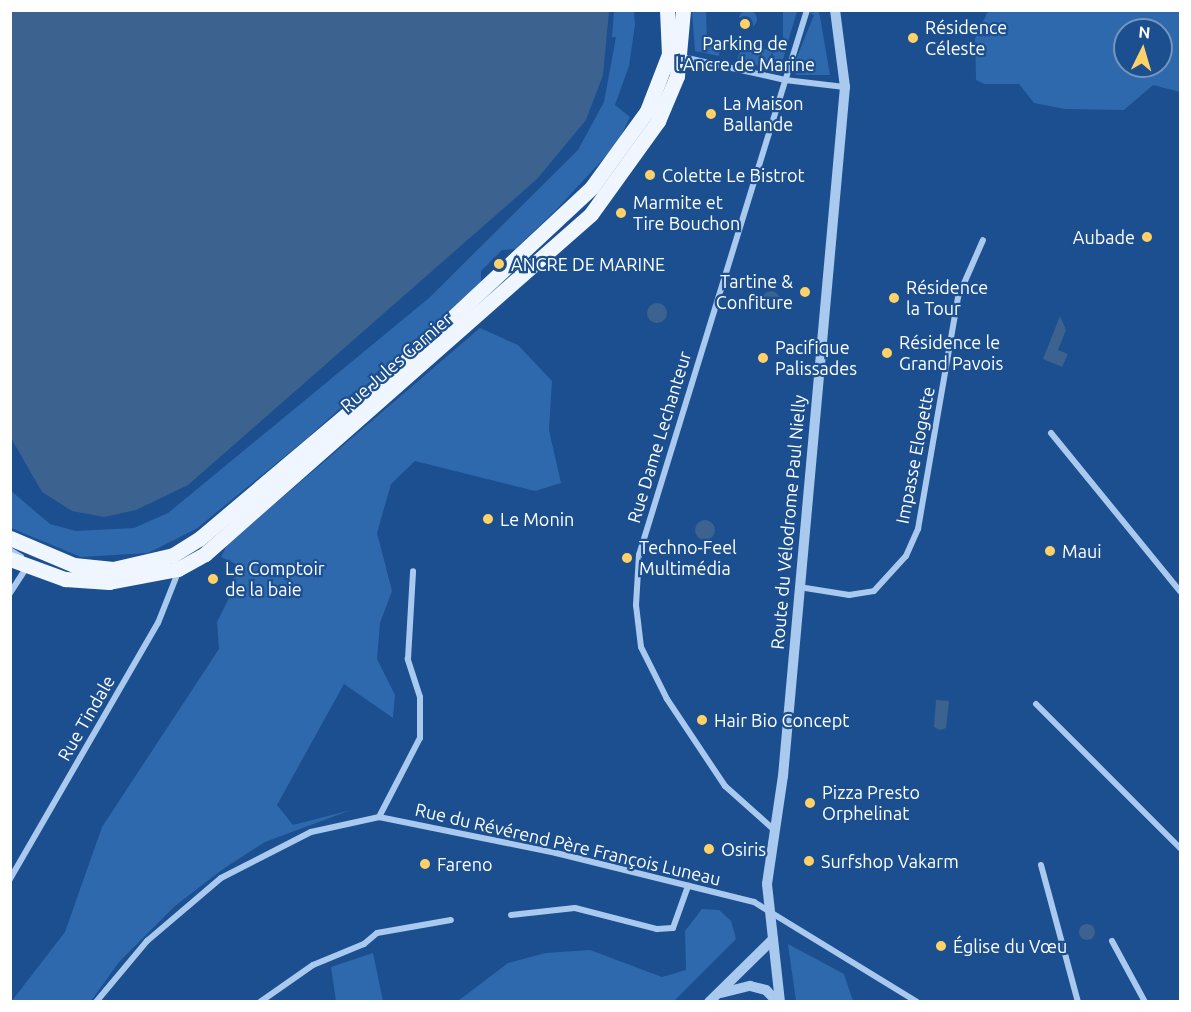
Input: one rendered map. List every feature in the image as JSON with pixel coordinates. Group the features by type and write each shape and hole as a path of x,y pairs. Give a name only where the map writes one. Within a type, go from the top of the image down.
{"main road":[{"name":"Rue Jules Garnier","path":"10,538 74,565 131,566 173,555 216,524 508,270 606,171 647,111 663,72 675,55 667,10"},
{"name":"Rue Jules Garnier","path":"10,559 65,579 109,582 179,569 205,554 591,214 658,121 675,55 682,10"},
{"path":"658,121 651,117 663,89 663,72"},
{"path":"591,214 590,201 604,186 606,171"}],"street":[{"name":"Rue Dame Lechanteur","path":"776,841 770,821 753,813 725,786 667,699 641,648 636,605 639,555 807,10"},
{"name":"Route du Vélodrome Paul Nielly","path":"779,1002 767,884 776,841 845,87 835,10"},
{"path":"675,55 785,81 845,87"},
{"name":"Impasse Elogette","path":"798,587 849,595 874,591 906,556 918,529 958,297 983,240"},
{"path":"1051,433 1180,591"},
{"name":"Rue Tindale","path":"10,879 158,623 181,559 213,536 216,524"},
{"path":"10,550 27,561 27,567"},
{"path":"10,593 27,567 33,562 65,571 74,565"},
{"path":"131,566 146,572 173,564 179,569"},
{"path":"379,817 420,738 420,697 408,659 413,571"},
{"path":"1036,704 1180,848"},
{"name":"Rue du Révérend Père François Luneau","path":"96,1002 147,941 221,878 310,832 379,817 754,902 770,914 917,1002"},
{"path":"1041,866 1078,1002"},
{"path":"511,915 575,908 657,929 673,927 681,918 688,886"},
{"path":"260,1002 313,965 364,944 377,933 451,920"},
{"path":"712,998 774,939"},
{"path":"1112,941 1145,1002"},
{"path":"712,998 750,986 766,990 779,1002"}],"shaded area":[{"path":"748,10 754,13 757,19 754,25 748,28 742,25 739,19 742,13"},
{"path":"10,11 609,11 603,75 586,120 537,179 188,485 136,510 104,517 72,511 42,492 11,438"},
{"path":"614,11 634,11 635,25 629,66 615,105 630,117 617,144 555,211 515,249 502,250 481,271 481,282 306,439 196,529 148,553 81,557 11,528 10,490 50,524 76,531 134,528 168,513 429,298 578,150 604,102 616,37 612,37"},
{"path":"692,11 706,11 707,40 720,43 719,56 695,51"},
{"path":"797,11 780,70 737,61 740,50 775,49 783,37 783,12"},
{"path":"819,11 830,75 796,75 793,67 814,15 809,13"},
{"path":"988,11 1180,11 1180,92 1153,85 1124,110 1065,109 1034,103 1019,84 984,84 976,80 975,39"},
{"path":"771,291 777,294 780,300 777,306 771,309 765,306 762,300 765,294"},
{"path":"657,303 664,306 667,313 664,320 657,323 650,320 647,313 650,306"},
{"path":"1060,316 1066,330 1058,350 1068,354 1062,367 1043,359"},
{"path":"480,328 518,345 552,381 549,430 561,483 535,491 415,461 391,484 377,533 392,591 380,623 377,659 395,695 393,718 344,684 277,805 293,825 351,810 265,842 223,869 175,906 119,962 91,1001 11,1002 65,932 102,827 219,649 217,622 232,592 236,564 221,557 227,545"},
{"path":"705,520 712,523 715,530 712,537 705,540 698,537 695,530 698,523"},
{"path":"936,700 949,701 946,728 940,730 934,727"},
{"path":"702,909 719,910 731,921 736,939 674,1001 458,1001 508,963 546,953 590,950 662,977 686,970 685,931"},
{"path":"1084,924 1090,924 1095,932 1093,938 1084,940 1079,935 1079,929"},
{"path":"788,944 844,974 853,1001 796,1001"},
{"path":"373,953 383,1001 336,1001 331,967"}],"place":[{"name":"Parking de l'Ancre de Marine","path":"745,24"},
{"name":"Résidence Céleste","path":"913,38"},
{"name":"La Maison Ballande","path":"711,114"},
{"name":"Colette Le Bistrot","path":"650,175"},
{"name":"Marmite et Tire Bouchon","path":"621,213"},
{"name":"Aubade","path":"1147,237"},
{"name":"ANCRE DE MARINE","path":"499,264"},
{"name":"Tartine & Confiture","path":"805,292"},
{"name":"Résidence la Tour","path":"894,298"},
{"name":"Résidence le Grand Pavois","path":"887,353"},
{"name":"Pacifique Palissades","path":"763,358"},
{"name":"Le Monin","path":"488,519"},
{"name":"Maui","path":"1050,551"},
{"name":"Techno-Feel Multimédia","path":"627,558"},
{"name":"Le Comptoir de la baie","path":"213,579"},
{"name":"Hair Bio Concept","path":"702,720"},
{"name":"Pizza Presto Orphelinat","path":"810,803"},
{"name":"Osiris","path":"709,849"},
{"name":"Surfshop Vakarm","path":"809,861"},
{"name":"Fareno","path":"425,864"},
{"name":"Église du Vœu","path":"941,946"}]}
